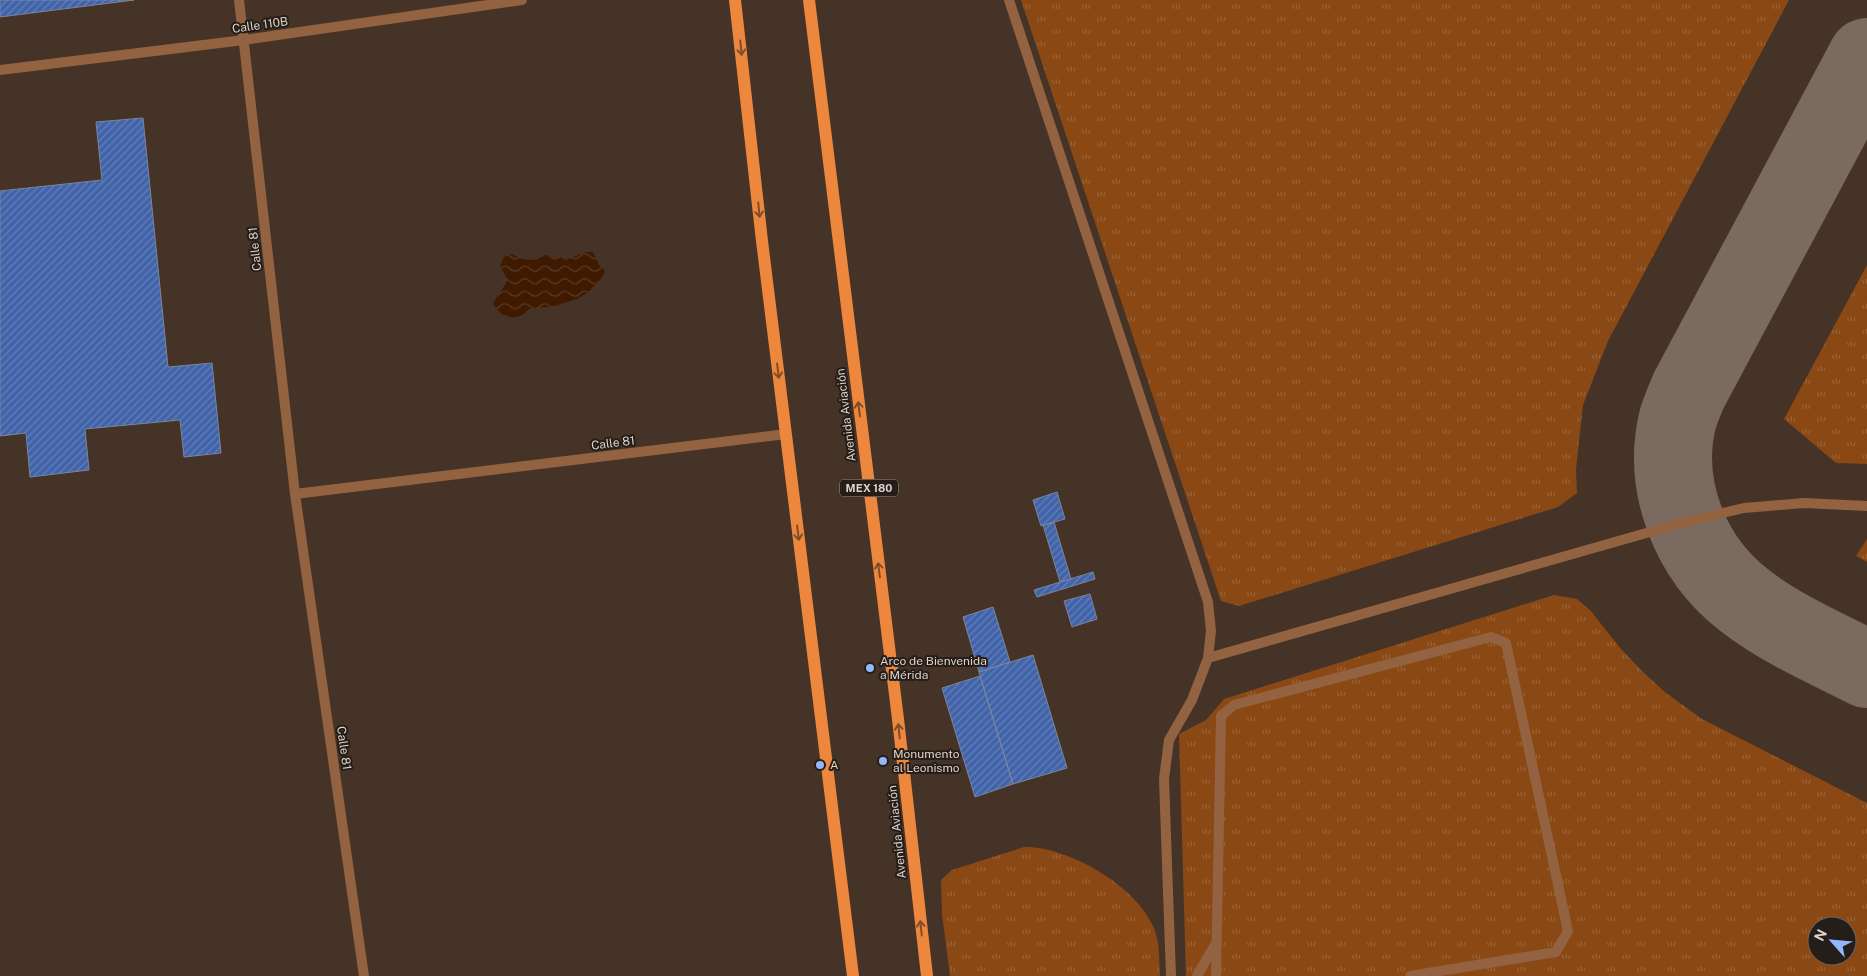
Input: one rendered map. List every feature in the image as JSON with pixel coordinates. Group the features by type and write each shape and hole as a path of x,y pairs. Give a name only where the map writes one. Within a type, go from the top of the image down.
{"main road":[{"path":"735,0 853,976"},
{"name":"Avenida Aviación","path":"809,0 897,709 927,976"}],"street":[{"name":"Calle 81","path":"239,0 295,494 364,976"},
{"name":"Calle 110B","path":"0,70 244,40 522,0"},
{"path":"1009,0 1208,602 1211,631 1208,658 1192,700 1169,740 1164,779 1171,976"},
{"name":"Calle 81","path":"295,494 786,434"},
{"path":"1208,658 1675,525 1744,508 1804,503 1867,506"},
{"path":"1216,976 1221,716 1234,706 1491,637 1506,643 1568,931 1556,952 1410,976"},
{"path":"1197,976 1216,943"}],"green space":[{"path":"1021,0 1789,0 1608,341 1583,405 1576,469 1577,493 1558,507 1239,606 1221,601"},
{"path":"1867,265 1867,464 1836,463 1784,419"},
{"path":"1867,539 1867,562 1856,556"},
{"path":"1554,595 1577,599 1590,610 1621,649 1643,672 1666,693 1702,719 1867,803 1867,976 1186,976 1179,734 1206,720 1224,699"},
{"path":"1024,847 1041,848 1079,861 1116,883 1131,896 1144,911 1153,926 1159,951 1160,976 950,976 942,914 941,880 952,870"}],"water":[{"path":"586,252 593,252 599,265 605,271 602,278 587,293 577,299 555,306 529,309 520,316 514,317 504,315 493,303 508,280 500,266 504,257 512,254 522,259 535,260 548,254 554,258 560,257 566,260"}],"building":[{"path":"0,0 134,0 0,17"},
{"path":"143,118 168,367 212,363 221,453 184,457 180,420 85,429 89,470 30,477 26,433 0,436 0,191 102,180 96,122"},
{"path":"1057,492 1065,519 1041,526 1033,500"},
{"path":"1054,522 1071,579 1060,582 1043,525"},
{"path":"1093,572 1095,579 1037,597 1034,590"},
{"path":"1090,594 1097,619 1072,627 1064,601"},
{"path":"993,607 1010,662 979,672 963,617"},
{"path":"1033,655 1067,768 1013,784 979,672"},
{"path":"980,676 1013,784 975,797 942,688"}],"taxiway":[{"path":"1867,57 1689,390 1678,418 1674,444 1677,494 1684,519 1695,542 1725,583 1744,600 1773,620 1804,638 1867,669"}],"place":[{"name":"Arco de Bienvenida a Mérida","path":"870,668"},
{"name":"Monumento al Leonismo","path":"883,761"},
{"name":"A","path":"820,765"}]}
